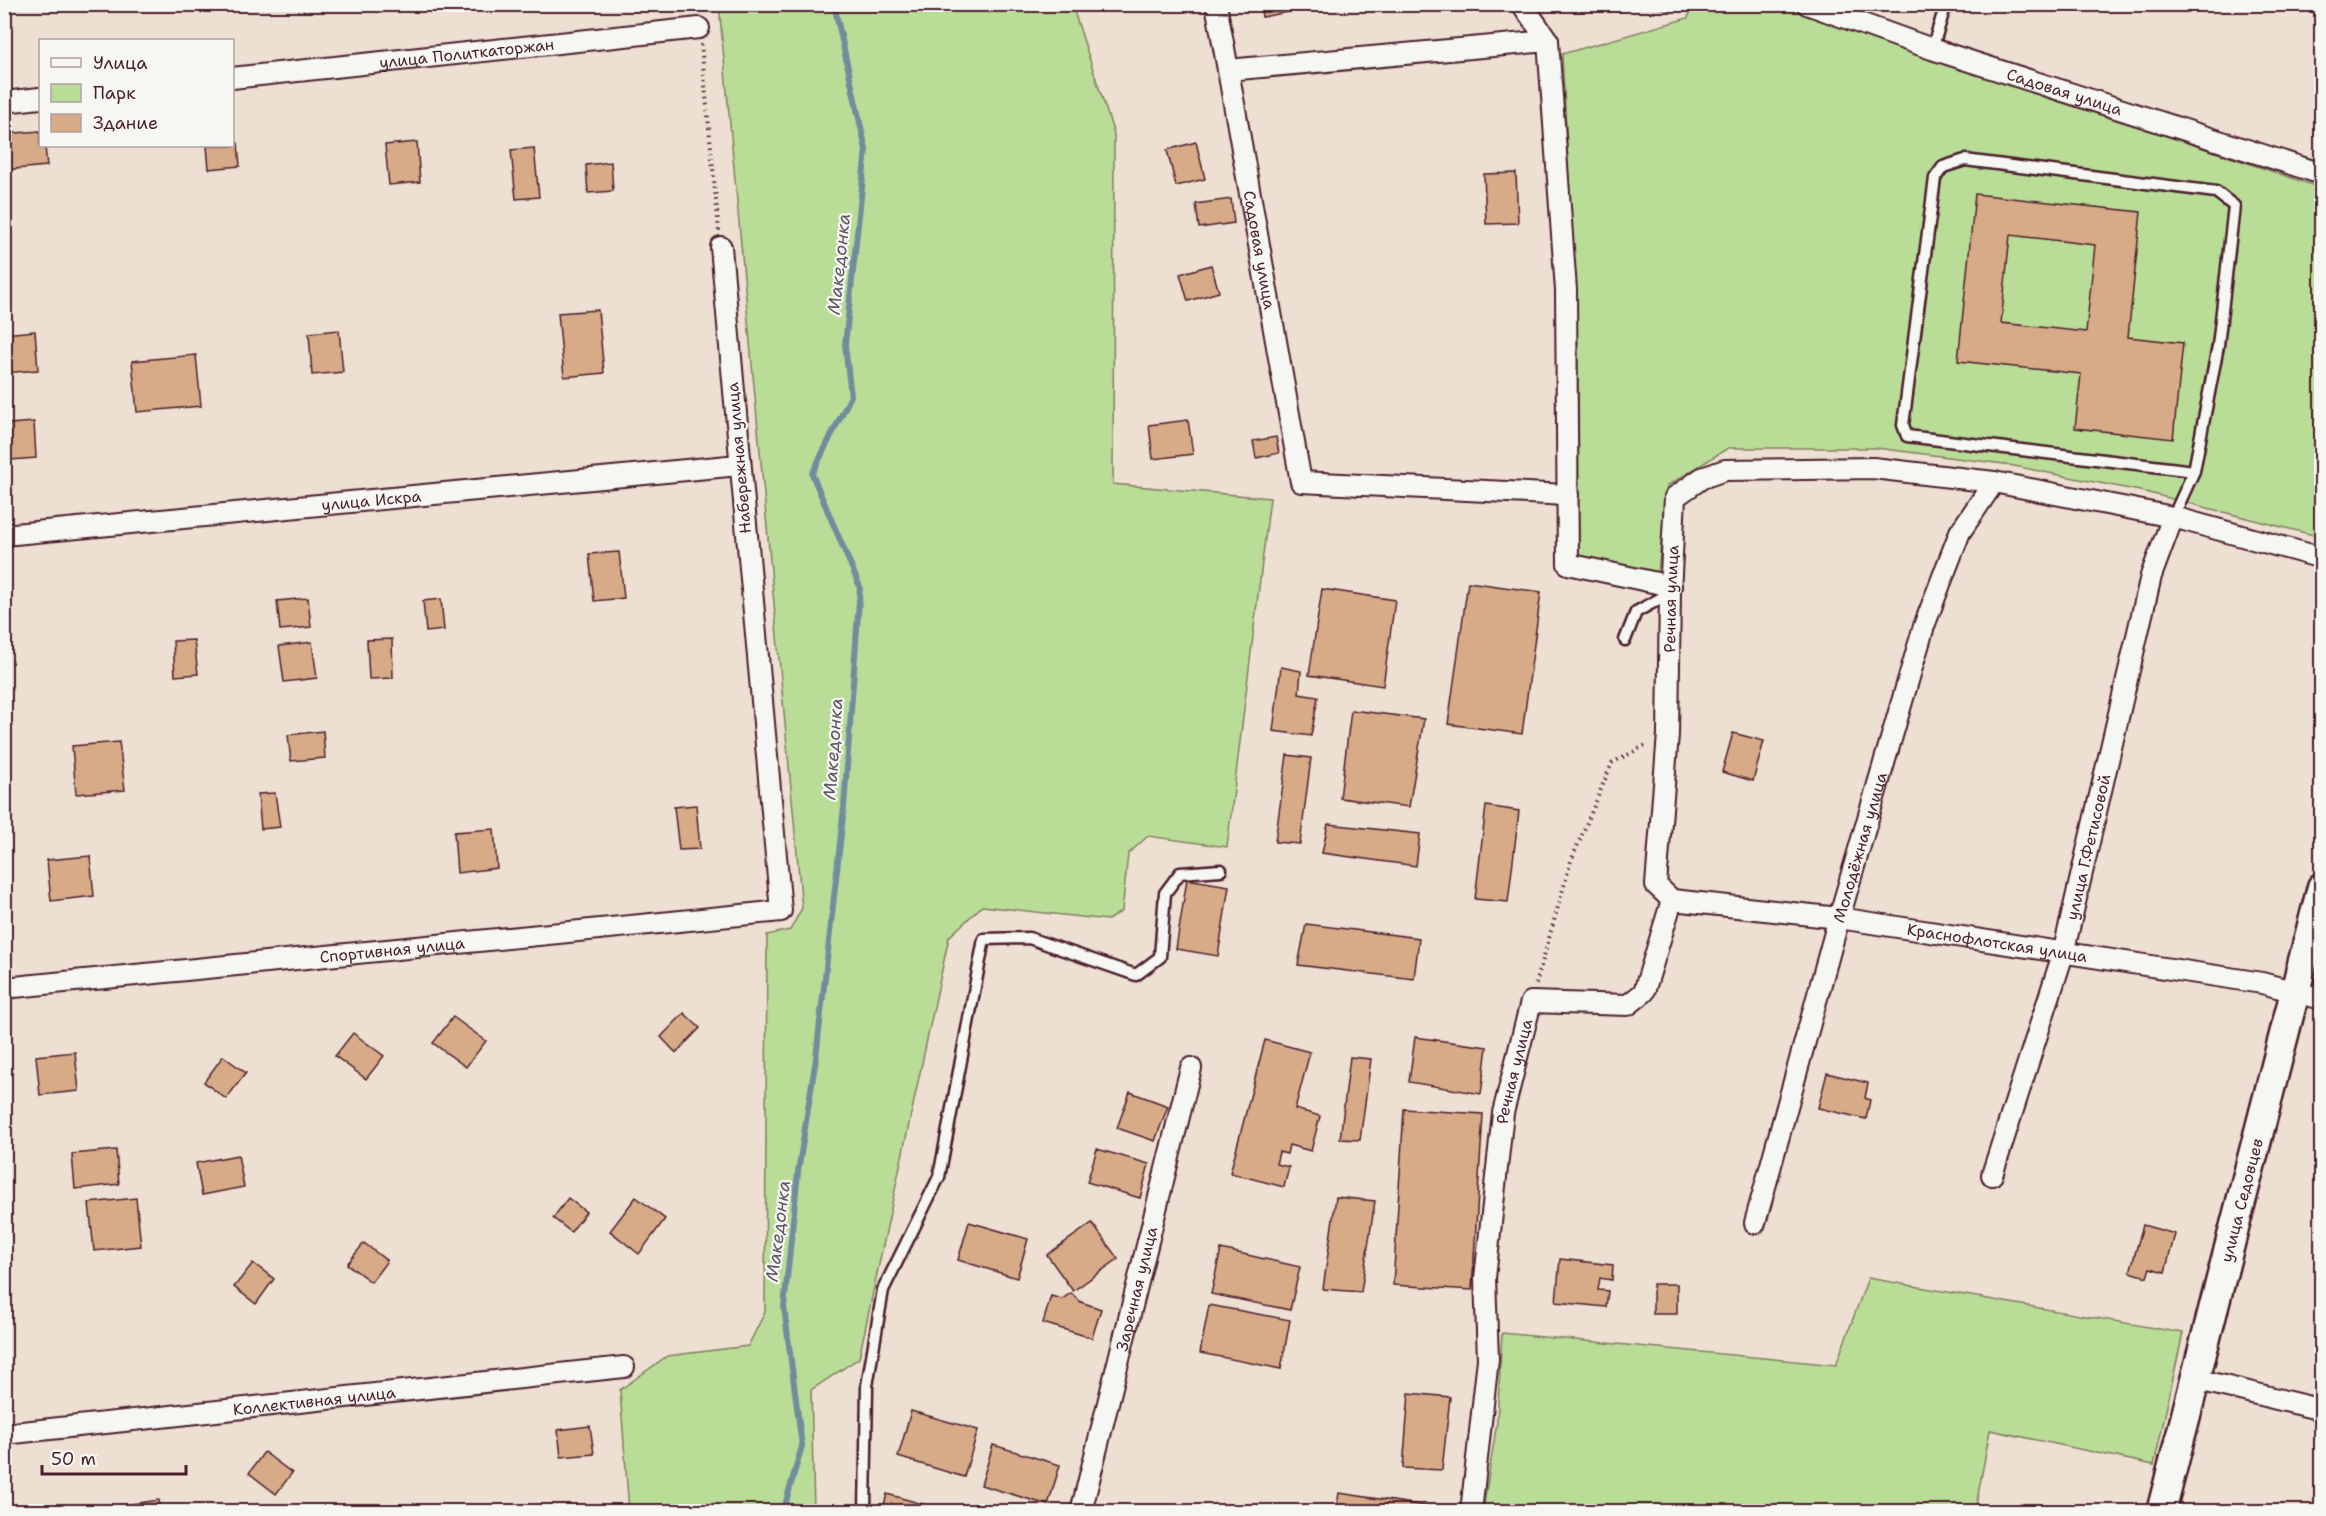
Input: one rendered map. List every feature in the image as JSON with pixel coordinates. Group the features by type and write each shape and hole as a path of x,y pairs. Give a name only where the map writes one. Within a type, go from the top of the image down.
{"street":[{"path":"1216,4 1228,70 1548,41"},
{"path":"1521,4 1548,41 1566,290 1568,564 1671,590"},
{"name":"Садовая улица","path":"1808,4 1932,49 2322,174"},
{"name":"улица Политкаторжан","path":"234,78 699,28"},
{"name":"Садовая улица","path":"1228,70 1301,482 1568,495"},
{"path":"4,102 39,98"},
{"name":"Набережная улица","path":"721,247 781,911"},
{"name":"улица Искра","path":"4,535 740,465"},
{"name":"Речная улица","path":"1471,1512 1488,1359 1485,1278 1503,1113 1531,1002 1629,1005 1644,992 1672,900 1656,885 1668,734 1675,497 1702,478 1725,470 1873,468 1994,482"},
{"path":"1994,482 2173,517 2322,558"},
{"name":"Молодёжная улица","path":"1755,1223 1839,918 1924,626 1960,532 1994,482"},
{"name":"улица Г.Фетисовой","path":"1992,1175 2063,954 2151,576 2173,517"},
{"name":"улица Седовцев","path":"2161,1512 2322,887"},
{"name":"Краснофлотская улица","path":"1672,900 1839,918 2262,983 2322,999"},
{"name":"Спортивная улица","path":"4,988 781,911"},
{"name":"Заречная улица","path":"1081,1512 1191,1068"},
{"name":"Коллективная улица","path":"4,1434 624,1367"},
{"path":"2195,1379 2322,1410"}],"lane":[{"path":"1932,49 1946,4"},
{"path":"2173,517 2194,471 2218,346 2234,206 2216,192 1965,160 1943,167 1935,178 1903,425 1907,436 2194,471"},
{"path":"1625,640 1636,612 1671,590"},
{"path":"865,1512 867,1386 883,1290 939,1177 984,939 1029,938 1136,975 1160,957 1165,893 1180,873 1221,870"}],"path":[{"path":"699,28 721,247"},
{"path":"1531,1002 1571,861 1612,763 1668,734"}],"green space":[{"path":"719,5 1072,5 1114,134 1113,484 1270,498 1227,847 1148,836 1128,854 1122,911 1108,920 982,906 949,937 859,1358 811,1390 814,1511 629,1511 620,1390 667,1356 748,1346 765,1312 767,935 790,930 802,908"},
{"path":"1693,5 1781,5 2321,188 2321,537 2145,492 2004,464 1876,448 1728,448 1667,486 1658,572 1579,555 1578,351 1562,54 1688,18"},
{"path":"1868,1278 2183,1333 2154,1465 1990,1430 1975,1511 1483,1511 1497,1422 1502,1333 1836,1365"}],"building":[{"path":"1260,4 1294,4 1295,11 1262,17"},
{"path":"1588,4 1622,4 1620,12"},
{"path":"1647,4 1671,4 1669,10"},
{"path":"39,131 39,147 45,147 47,166 4,170 4,134"},
{"path":"417,142 420,182 389,185 385,145"},
{"path":"1196,142 1205,179 1176,186 1167,150"},
{"path":"234,143 238,143 240,166 209,169 207,147 234,147"},
{"path":"534,148 539,197 516,199 511,150"},
{"path":"611,162 613,191 588,193 586,165"},
{"path":"1516,173 1518,223 1486,224 1484,174"},
{"path":"1975,194 2141,212 2128,337 2183,343 2173,439 2075,428 2081,374 1958,361","holes":["2010,235 2095,245 2086,332 2001,323"]},
{"path":"1231,199 1234,223 1199,228 1196,204"},
{"path":"1211,265 1219,292 1188,301 1180,274"},
{"path":"598,310 604,373 564,377 558,313"},
{"path":"339,330 343,372 312,375 309,333"},
{"path":"35,331 38,370 4,373 4,334"},
{"path":"196,355 201,406 137,412 132,361"},
{"path":"1188,420 1193,454 1153,459 1149,425"},
{"path":"34,422 36,458 11,460 9,424"},
{"path":"1276,437 1279,453 1256,458 1253,441"},
{"path":"619,552 624,598 594,601 589,554"},
{"path":"1468,582 1541,592 1522,734 1448,724"},
{"path":"1322,589 1395,600 1383,686 1309,675"},
{"path":"308,598 311,627 280,630 277,601"},
{"path":"441,599 444,630 426,632 423,601"},
{"path":"392,639 393,678 369,679 367,640"},
{"path":"194,640 198,674 175,676 173,641"},
{"path":"312,642 317,678 284,682 279,646"},
{"path":"1281,667 1301,671 1299,694 1318,697 1311,736 1273,731"},
{"path":"1351,710 1424,719 1409,807 1340,798"},
{"path":"323,731 325,758 291,761 288,735"},
{"path":"1733,733 1764,741 1753,781 1722,772"},
{"path":"119,742 125,790 76,794 72,746"},
{"path":"1287,755 1311,758 1300,844 1275,842"},
{"path":"275,793 280,827 261,829 258,794"},
{"path":"696,805 700,849 679,850 674,807"},
{"path":"1486,806 1519,811 1508,902 1475,899"},
{"path":"1328,824 1420,834 1416,866 1322,853"},
{"path":"494,829 497,868 457,873 454,832"},
{"path":"90,856 94,896 51,901 47,860"},
{"path":"1187,879 1229,886 1218,956 1176,949"},
{"path":"1306,924 1419,938 1414,979 1298,965"},
{"path":"684,1013 700,1028 676,1053 661,1037"},
{"path":"453,1017 486,1041 466,1067 433,1043"},
{"path":"353,1033 384,1056 366,1079 335,1056"},
{"path":"1415,1037 1487,1047 1481,1094 1409,1082"},
{"path":"1265,1040 1310,1052 1295,1109 1320,1116 1311,1151 1289,1145 1287,1154 1279,1152 1276,1164 1289,1167 1284,1187 1230,1173"},
{"path":"75,1052 79,1091 40,1095 36,1056"},
{"path":"223,1056 246,1073 226,1099 204,1082"},
{"path":"1350,1057 1371,1059 1360,1140 1340,1139"},
{"path":"1827,1073 1868,1083 1865,1098 1870,1100 1866,1119 1818,1108"},
{"path":"1130,1092 1168,1106 1155,1141 1117,1128"},
{"path":"1404,1109 1483,1114 1472,1290 1393,1285"},
{"path":"1097,1149 1149,1164 1140,1198 1087,1182"},
{"path":"116,1150 119,1184 75,1189 72,1154"},
{"path":"238,1155 244,1187 202,1195 196,1163"},
{"path":"636,1197 665,1219 639,1254 610,1231"},
{"path":"1336,1197 1375,1201 1361,1292 1323,1289"},
{"path":"136,1198 141,1246 94,1251 89,1203"},
{"path":"568,1198 586,1212 571,1232 553,1218"},
{"path":"969,1222 1028,1239 1017,1278 958,1260"},
{"path":"1092,1223 1118,1259 1073,1291 1047,1255"},
{"path":"2143,1225 2175,1234 2165,1272 2150,1268 2147,1277 2130,1272"},
{"path":"364,1243 387,1261 371,1282 347,1264"},
{"path":"1221,1249 1300,1267 1290,1310 1211,1294"},
{"path":"1560,1259 1613,1265 1612,1280 1600,1278 1598,1290 1608,1291 1606,1307 1556,1302"},
{"path":"253,1263 274,1279 256,1304 234,1287"},
{"path":"1653,1284 1677,1284 1677,1314 1653,1314"},
{"path":"1071,1293 1081,1302 1101,1309 1092,1338 1043,1323 1051,1296 1062,1299"},
{"path":"1209,1305 1290,1320 1281,1369 1200,1353"},
{"path":"1409,1393 1450,1397 1442,1470 1403,1468"},
{"path":"911,1411 978,1430 964,1477 898,1457"},
{"path":"590,1426 594,1454 561,1457 558,1430"},
{"path":"993,1445 1060,1465 1048,1505 981,1485"},
{"path":"264,1452 292,1473 276,1494 249,1473"},
{"path":"1339,1493 1426,1506 1425,1512 1336,1512"},
{"path":"887,1494 947,1511 947,1512 882,1512"},
{"path":"159,1500 160,1512 119,1512 118,1506"}],"waterway":[{"name":"Македонка","path":"783,1512 802,1446 784,1307 798,1172 816,1058 844,807 860,587 812,474 851,396 845,345 866,150 834,4"}]}
